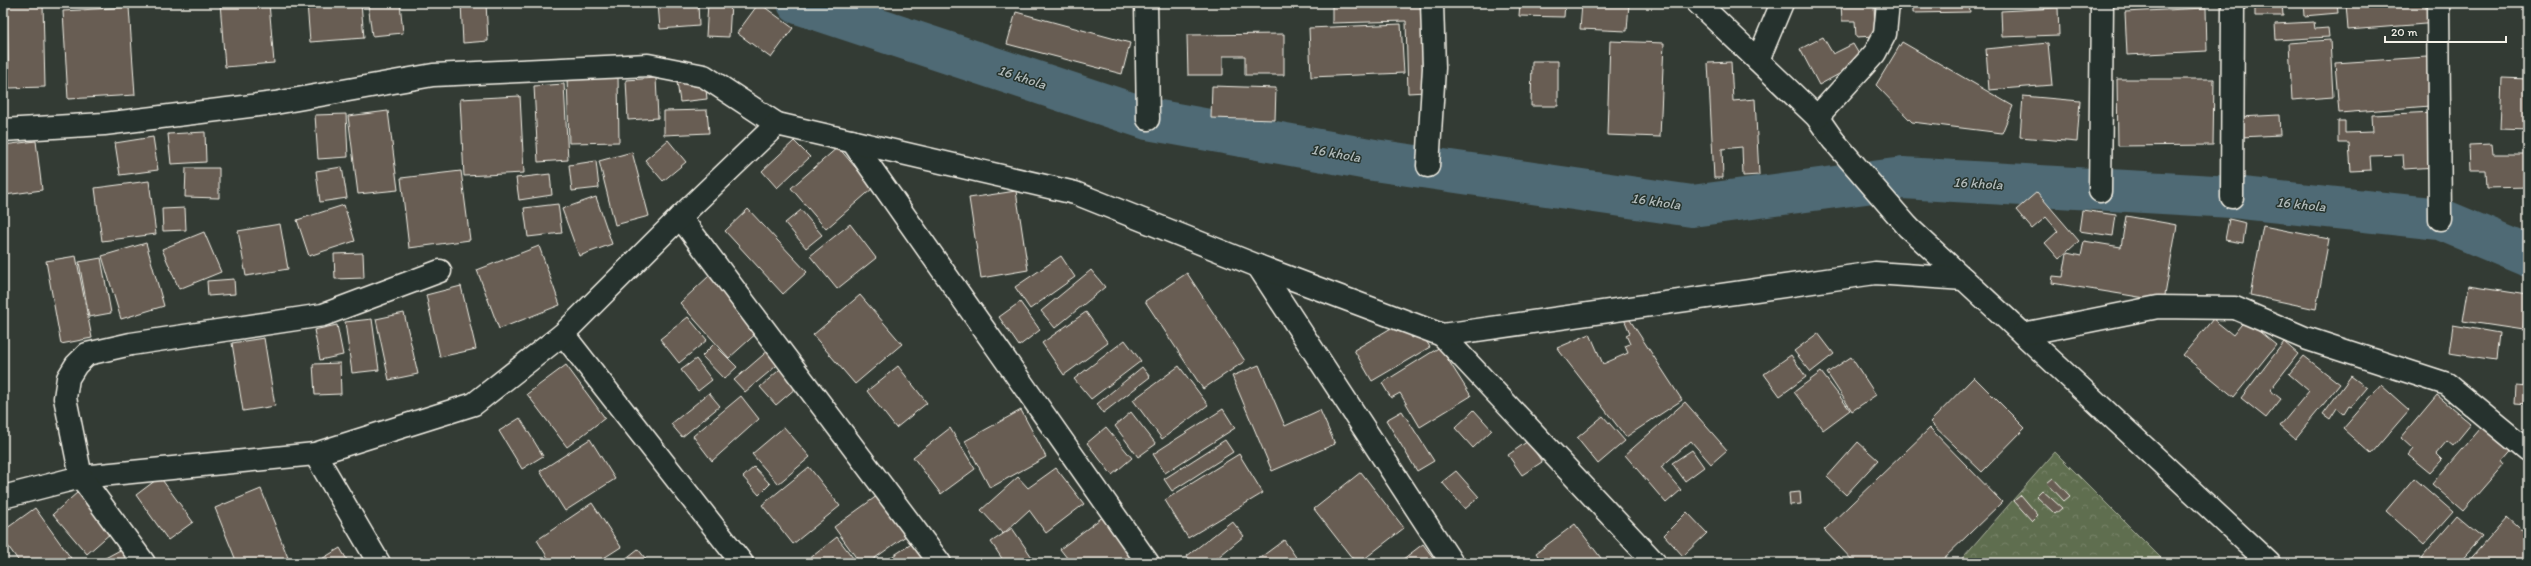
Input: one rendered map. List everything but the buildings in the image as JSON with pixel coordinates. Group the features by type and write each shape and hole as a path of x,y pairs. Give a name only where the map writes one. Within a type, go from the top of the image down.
{"street":[{"path":"1146,3 1148,119"},
{"path":"1428,166 1434,68 1432,3"},
{"path":"1698,3 1818,117 1833,140 1908,227 2269,563"},
{"path":"1758,60 1782,3"},
{"path":"1818,117 1875,53 1885,34 1888,3"},
{"path":"2100,191 2102,3"},
{"path":"2232,197 2233,3"},
{"path":"2438,3 2440,218"},
{"path":"3,130 104,124 275,103 433,76 648,65 704,76 778,124 1075,193 1258,266 1442,335 1655,563"},
{"path":"3,497 81,477 315,454 474,404 563,334 680,218 778,124"},
{"path":"852,141 1148,563"},
{"path":"680,218 940,563"},
{"path":"1258,266 1452,563"},
{"path":"144,563 81,477 65,398 68,378 76,365 87,354 131,344 323,314 440,271"},
{"path":"1442,335 1875,273 1964,279"},
{"path":"2023,334 2158,307 2235,308 2305,338 2447,384 2528,451"},
{"path":"563,334 742,563"},
{"path":"315,454 379,563"}],"green space":[{"path":"2055,452 2166,563 1958,563"}],"waterway":[{"name":"16 khola","path":"798,3 1148,119 1374,160 1692,206 1903,178 2232,197 2440,219 2528,256"}]}
